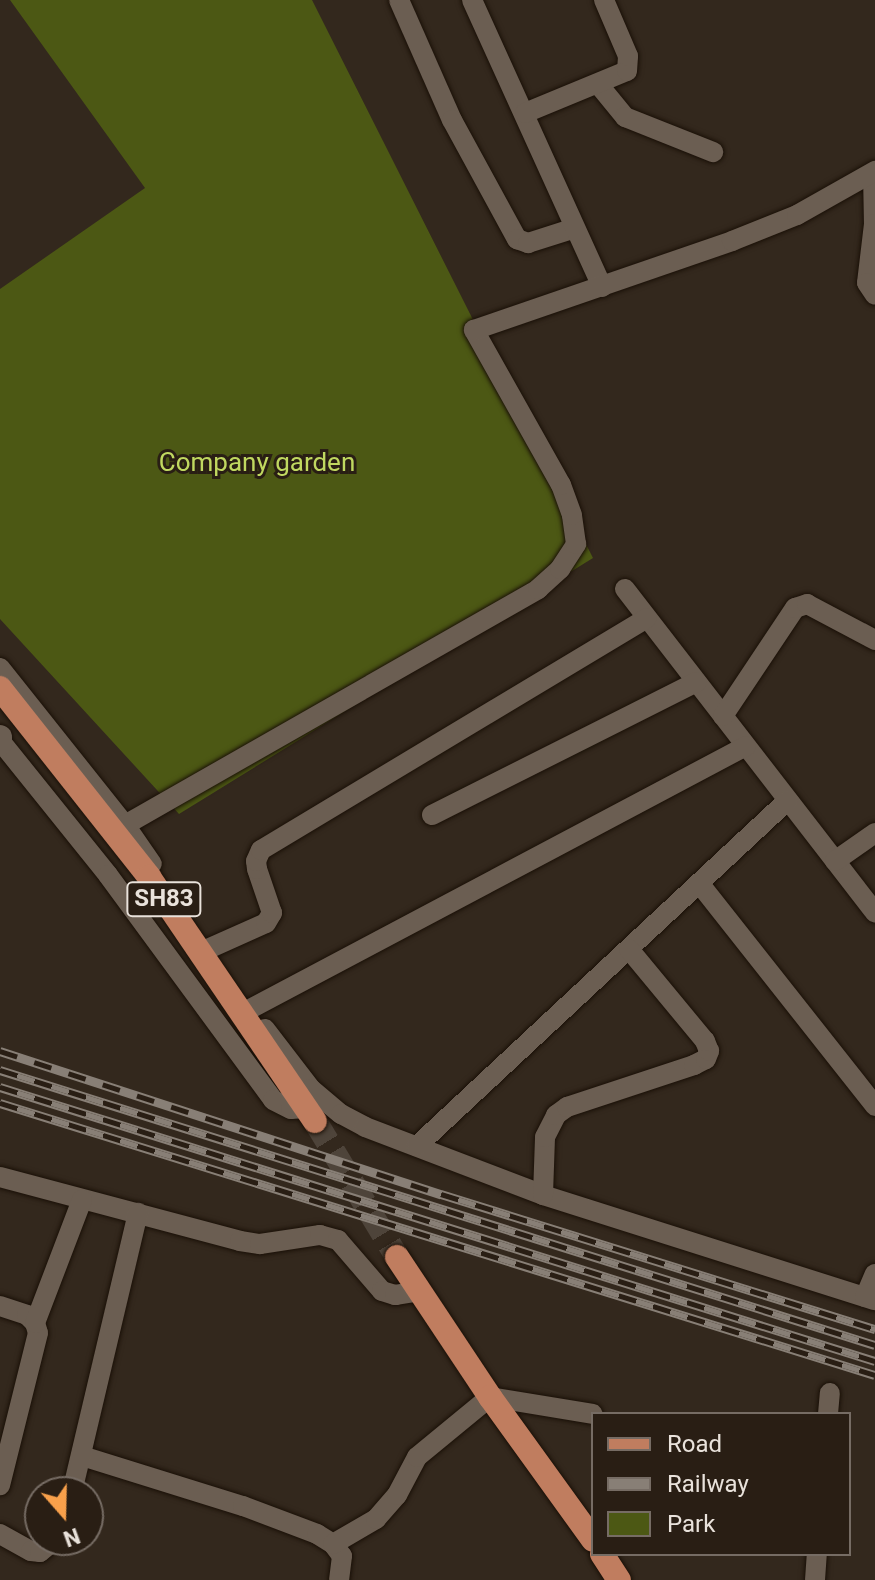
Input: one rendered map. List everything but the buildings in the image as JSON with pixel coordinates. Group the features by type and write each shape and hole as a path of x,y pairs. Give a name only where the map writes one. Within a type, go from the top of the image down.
{"main road":[{"name":"SH83","path":"0,688 149,877 310,1114"},
{"path":"397,1257 490,1397 591,1537"},
{"path":"603,1556 619,1580"}],"street":[{"path":"399,0 452,120 517,239 528,243 575,228"},
{"path":"472,0 602,287"},
{"path":"525,113 619,76 630,67 604,0"},
{"path":"598,84 625,117 713,152"},
{"path":"125,825 538,589 560,569 576,544 572,515 561,485 474,330 602,287 797,215 874,172 874,224 867,283 875,295"},
{"path":"625,589 875,913"},
{"path":"723,716 795,608 807,604 875,640"},
{"path":"210,948 266,923 272,913 257,869 256,861 261,850 647,618"},
{"path":"0,668 125,825 250,1009 311,1089 325,1102 365,1127 543,1195 870,1298 875,1274"},
{"path":"432,815 696,682"},
{"path":"1,741 108,875 273,1100 310,1114"},
{"path":"250,1009 746,746"},
{"path":"417,1146 788,800"},
{"path":"835,861 875,833"},
{"path":"699,883 875,1106"},
{"path":"543,1195 545,1137 556,1115 567,1107 694,1065 706,1059 709,1051 705,1041 629,949"},
{"path":"0,1177 260,1244 320,1235 338,1240 382,1291 395,1295 420,1291"},
{"path":"0,1485 37,1345 35,1323 82,1200"},
{"path":"76,1476 138,1213"},
{"path":"0,1306 27,1315 35,1323"},
{"path":"333,1544 376,1519 397,1495 417,1457 490,1397 591,1414"},
{"path":"82,1456 243,1506 333,1544 342,1556 339,1580"},
{"path":"0,1534 24,1547"},
{"path":"815,1580 817,1556"}],"green space":[{"name":"Company garden","path":"10,0 312,0 593,558 179,814 0,619 0,289 145,188"}],"tunnel":[{"path":"315,1121 397,1257"}],"railway":[{"path":"0,1051 441,1194 875,1329"},
{"path":"0,1070 875,1345"},
{"path":"0,1087 875,1361"},
{"path":"0,1103 875,1375"}]}
